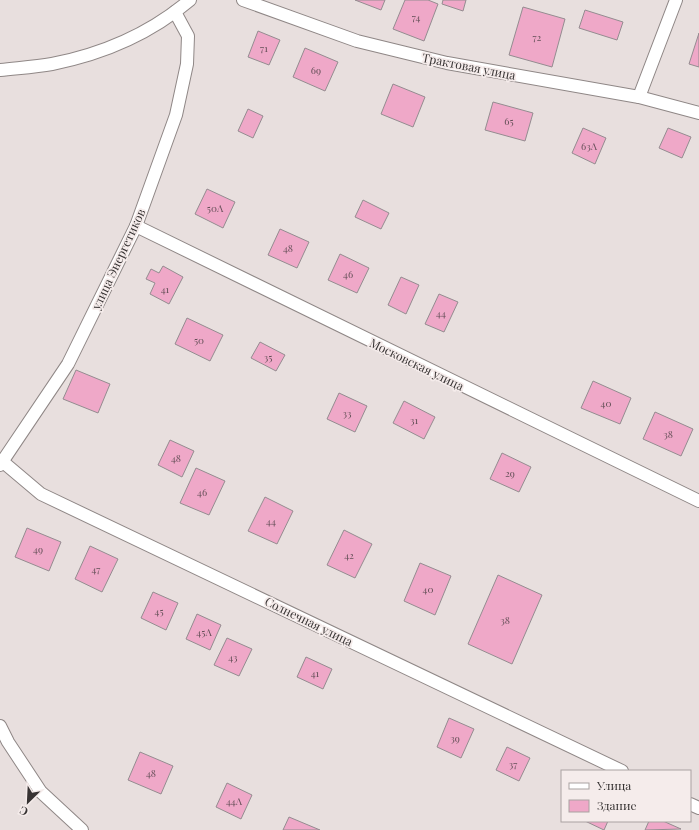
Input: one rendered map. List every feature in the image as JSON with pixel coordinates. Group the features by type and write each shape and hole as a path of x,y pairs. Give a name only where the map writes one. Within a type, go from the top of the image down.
{"street":[{"path":"0,70 51,64 95,53 134,38 175,12 190,0"},
{"name":"Трактовая улица","path":"243,0 357,41 448,63 640,97 699,113"},
{"path":"640,97 676,0"},
{"name":"улица Энергетиков","path":"1,463 68,364 136,226 176,115 186,64 188,36 175,12"},
{"name":"Московская улица","path":"136,226 699,501"},
{"name":"Солнечная улица","path":"1,463 41,494 620,770"},
{"path":"0,726 8,742 41,792 82,830"}],"building":[{"path":"355,0 385,0 381,10"},
{"path":"405,0 428,0 438,4 424,41 393,29"},
{"path":"443,0 466,0 463,11 442,4"},
{"path":"523,7 565,19 552,67 509,55"},
{"path":"585,10 623,22 617,40 579,28"},
{"path":"258,31 280,40 269,65 248,57"},
{"path":"699,33 699,67 689,64"},
{"path":"305,48 338,62 325,91 293,77"},
{"path":"393,84 425,97 413,127 381,114"},
{"path":"493,102 533,113 525,141 485,130"},
{"path":"248,109 263,116 253,138 238,131"},
{"path":"583,128 606,138 595,164 572,153"},
{"path":"668,128 691,137 682,158 659,148"},
{"path":"207,189 235,202 223,228 195,214"},
{"path":"363,200 389,213 381,229 355,217"},
{"path":"280,229 309,242 297,268 268,255"},
{"path":"340,254 369,268 357,293 328,280"},
{"path":"163,266 183,277 169,304 150,294 155,283 146,279 151,269 159,273"},
{"path":"401,277 419,285 406,314 388,305"},
{"path":"439,294 458,302 444,332 425,324"},
{"path":"187,318 223,335 210,361 175,344"},
{"path":"260,342 285,355 276,371 251,358"},
{"path":"76,370 110,384 98,413 63,399"},
{"path":"593,381 631,398 620,424 581,408"},
{"path":"339,393 367,406 355,432 327,419"},
{"path":"404,401 435,417 424,439 393,423"},
{"path":"655,412 693,429 681,456 643,439"},
{"path":"170,440 194,451 182,477 158,465"},
{"path":"502,453 531,467 519,492 490,479"},
{"path":"196,468 225,481 209,515 180,503"},
{"path":"265,497 293,511 277,544 248,531"},
{"path":"27,528 61,542 49,571 15,557"},
{"path":"344,530 372,544 355,578 327,565"},
{"path":"90,546 118,559 102,592 75,579"},
{"path":"420,563 451,576 435,615 404,601"},
{"path":"498,575 542,595 512,664 468,644"},
{"path":"153,592 178,603 166,630 141,618"},
{"path":"197,614 221,625 210,650 186,639"},
{"path":"227,638 252,649 239,676 214,665"},
{"path":"306,657 332,669 323,689 297,677"},
{"path":"449,718 474,729 461,758 437,747"},
{"path":"507,747 530,758 519,781 496,770"},
{"path":"140,752 173,766 161,794 128,780"},
{"path":"227,783 252,795 241,819 216,807"},
{"path":"289,817 320,830 283,830"},
{"path":"587,822 608,822 604,830"},
{"path":"649,822 665,822 681,829 645,830"}]}
